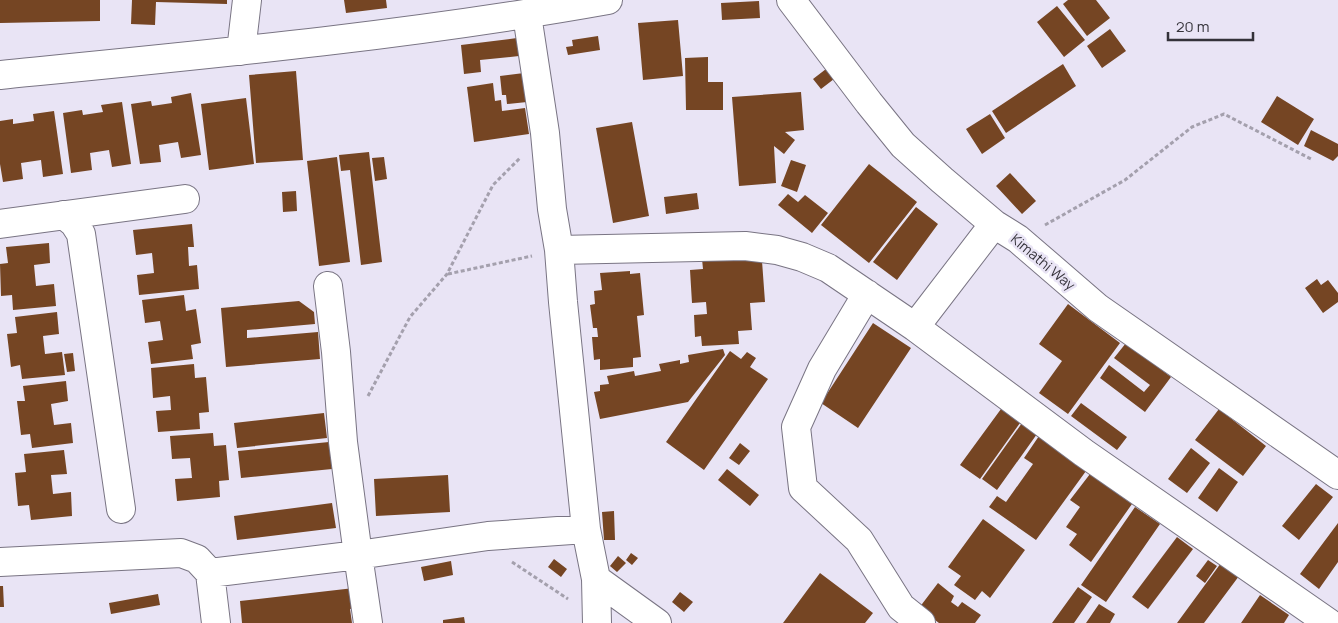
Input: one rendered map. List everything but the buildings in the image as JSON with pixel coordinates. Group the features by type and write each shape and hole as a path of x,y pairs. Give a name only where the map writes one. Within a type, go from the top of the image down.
{"street":[{"path":"241,51 247,0"},
{"path":"0,76 241,51 528,14 608,0"},
{"name":"Kimathi Way","path":"792,0 903,145 942,180 994,224 1018,239 1098,308 1338,476"},
{"path":"528,14 545,133 552,209 559,250 586,529 596,579 597,620"},
{"path":"0,224 185,199"},
{"path":"64,215 74,223 81,234 121,509"},
{"path":"915,326 994,224"},
{"path":"559,250 745,246 777,250 802,257 828,268 915,326 1084,453 1329,623"},
{"path":"328,286 344,442 368,623"},
{"path":"867,294 822,369 796,427 803,488 859,540 902,607 921,623"},
{"path":"210,573 358,555 488,536 586,529"},
{"path":"0,562 181,553 197,559 210,573 216,623"},
{"path":"596,579 657,623"}],"path":[{"path":"1018,239 1125,180 1192,127 1224,114 1313,160"},
{"path":"366,400 410,317 447,274 493,185 545,133"},
{"path":"447,274 559,250"},
{"path":"488,536 511,562 597,620"}]}
